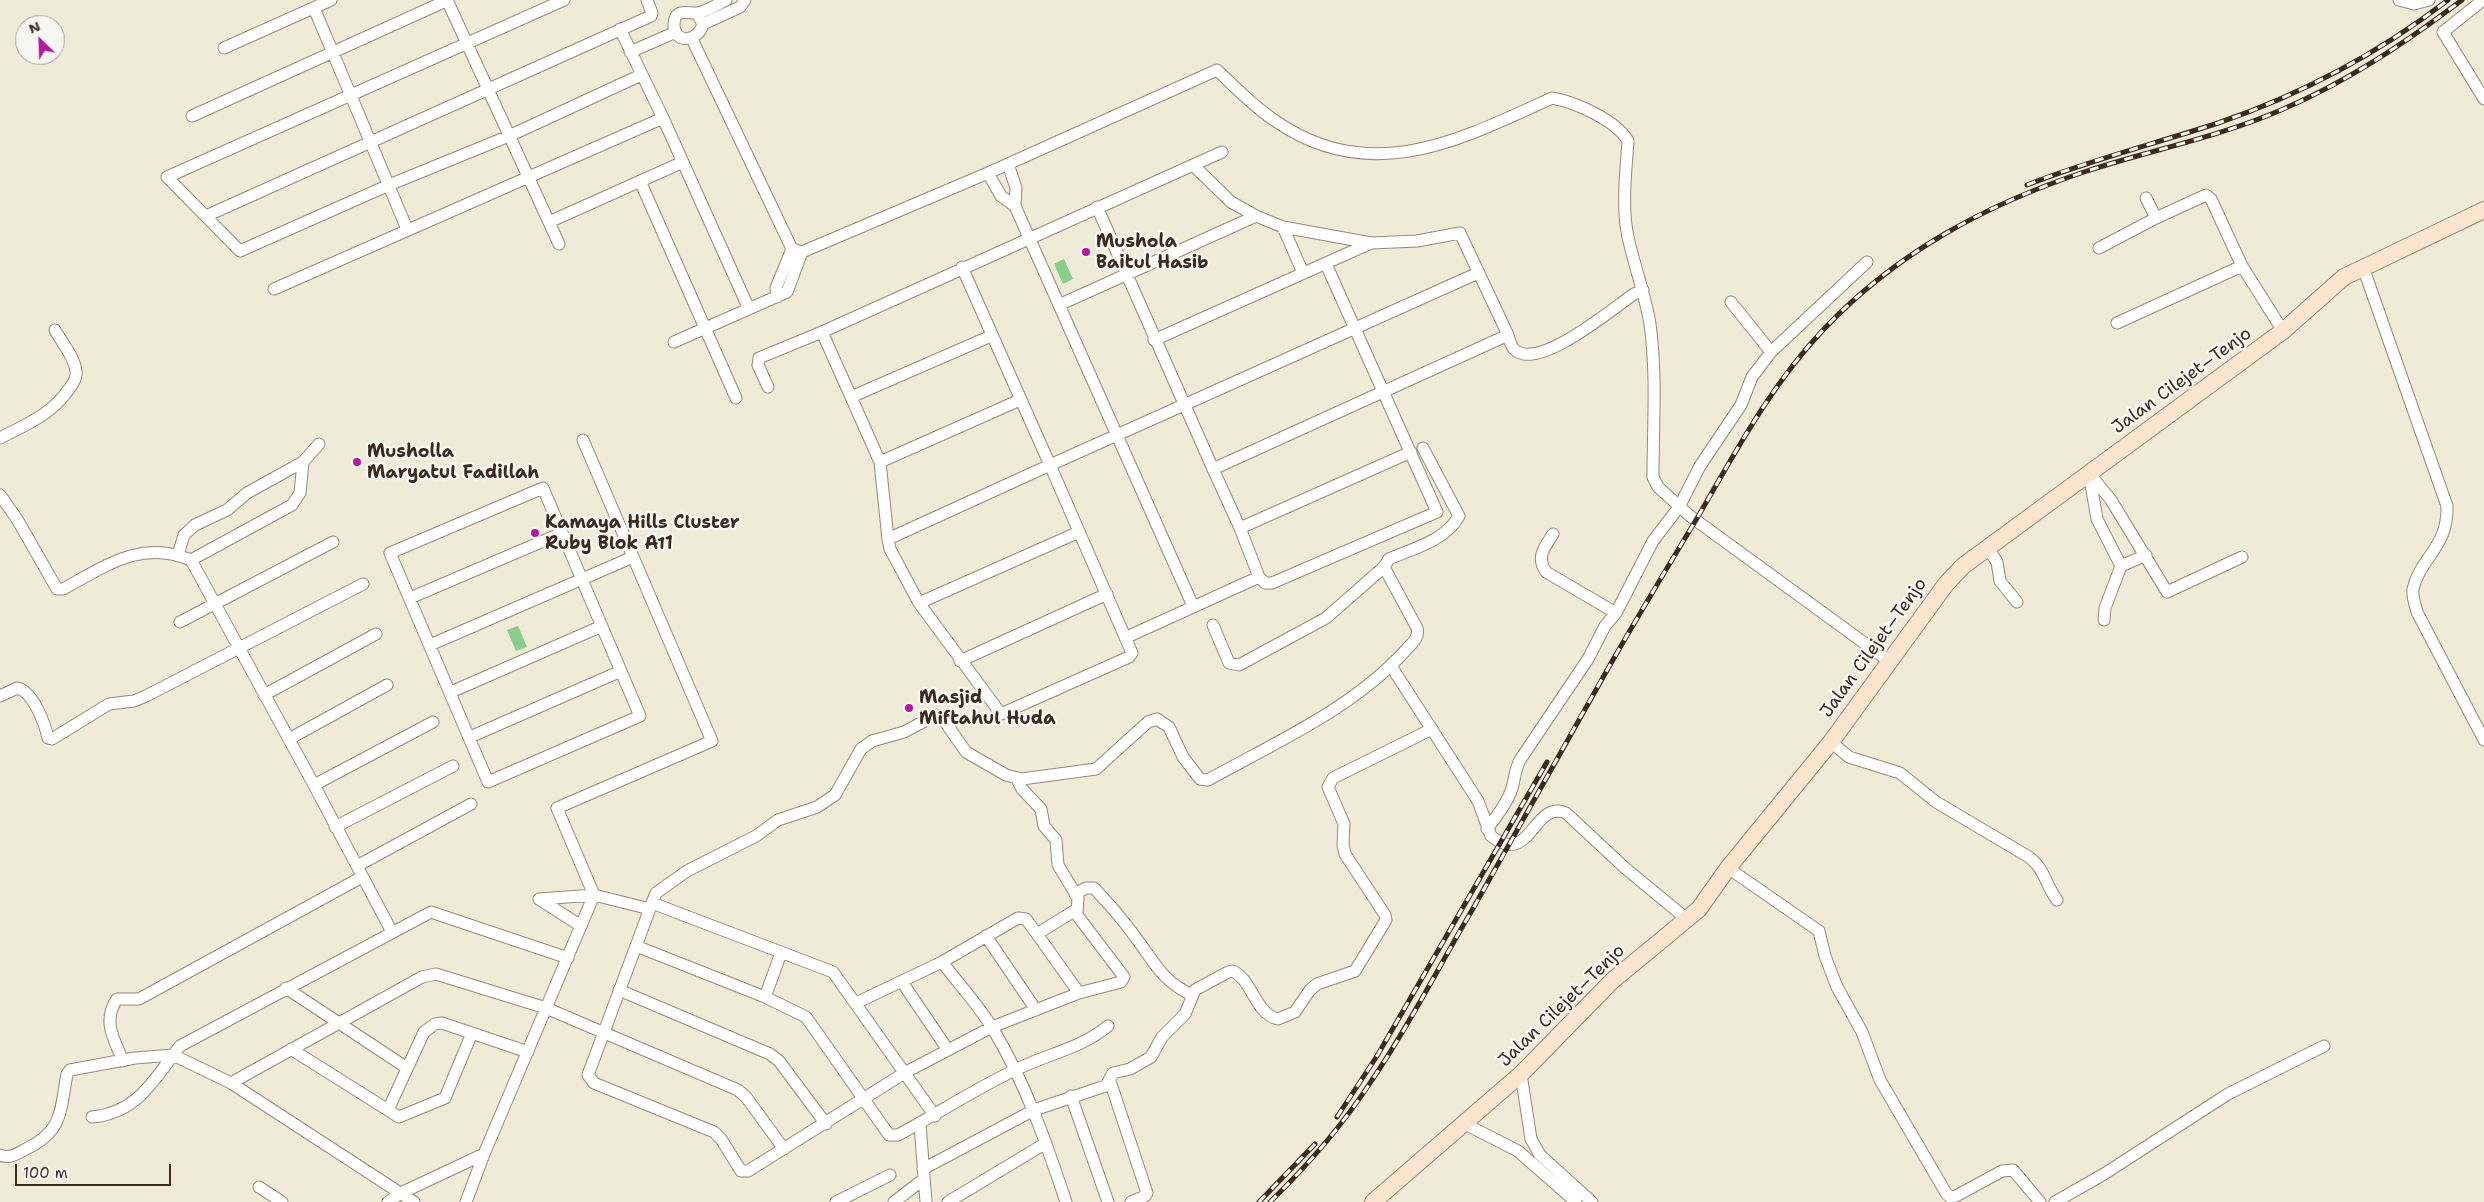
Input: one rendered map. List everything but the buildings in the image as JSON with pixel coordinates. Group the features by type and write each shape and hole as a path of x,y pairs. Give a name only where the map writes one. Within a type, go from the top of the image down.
{"main road":[{"name":"Jalan Cilejet–Tenjo","path":"1373,1202 1521,1074 1612,981 1688,920 1710,896 1728,868 1831,742 1946,584 1964,566 2283,331 2336,283 2362,267 2484,210"}],"street":[{"path":"224,48 331,0"},
{"path":"192,116 448,0 559,244"},
{"path":"564,0 167,176 240,251 389,185 509,136 641,75"},
{"path":"206,216 650,16 652,13 647,0"},
{"path":"726,0 697,13 687,11 678,14 674,23 676,32 683,39 692,39 700,33 703,24 740,7 745,0"},
{"path":"2399,0 2414,4 2429,0"},
{"path":"2483,0 2443,32 2484,100"},
{"path":"314,8 407,229"},
{"path":"697,13 703,24"},
{"path":"620,29 663,118 749,310"},
{"path":"630,52 676,32"},
{"path":"674,342 787,292 797,250 692,39"},
{"path":"797,250 988,173 1217,70 1274,120 1300,136 1340,151 1377,155 1423,150 1552,98 1567,100 1607,121 1623,132 1628,141 1624,210 1627,233 1643,290 1650,326 1654,396 1653,477 1658,487 1679,507 1889,660"},
{"path":"274,289 527,176 663,118"},
{"path":"768,387 758,365 759,358 822,332 962,267 1222,152"},
{"path":"549,222 683,162"},
{"path":"1008,164 1016,188 1015,206"},
{"path":"1193,165 1231,202 1256,216 1283,227 1371,243 1417,241 1460,233 1514,349 1523,354 1539,354 1555,348 1634,294 1643,290"},
{"path":"988,173 1002,196 1015,206 1061,304 1193,606"},
{"path":"640,181 736,398"},
{"path":"2099,248 2156,218 2206,195 2211,199 2242,266 2283,331"},
{"path":"2146,198 2156,218"},
{"path":"1097,207 1154,340 1240,528 1259,577 1265,583 1272,583 1435,514 1437,509 1326,264"},
{"path":"1061,304 1256,216"},
{"path":"1283,227 1304,272"},
{"path":"1154,340 1371,243"},
{"path":"1487,829 1512,790 1515,769 1588,659 1605,626 1616,613 1653,541 1679,507 1700,466 1741,405 1752,377 1772,352 1867,262"},
{"path":"2117,323 2242,266"},
{"path":"822,332 880,462 890,549 919,603 1001,714 1129,657 1132,648 991,336 962,267"},
{"path":"2362,267 2446,506 2446,526 2442,538 2416,581 2413,599 2417,612 2484,740"},
{"path":"888,539 1478,273"},
{"path":"1731,302 1772,352"},
{"path":"0,438 30,424 56,407 74,383 76,375 74,363 55,330"},
{"path":"1213,469 1508,335"},
{"path":"851,397 991,336"},
{"path":"880,462 1020,400"},
{"path":"466,1202 484,1154 594,895 557,808 712,741 582,440"},
{"path":"178,555 184,535 195,525 227,510 247,493 303,462 319,444"},
{"path":"1213,625 1229,663 1239,666 1326,618 1384,567 1389,559 1444,535 1454,526 1459,516 1423,448"},
{"path":"1240,528 1411,452"},
{"path":"191,560 292,505 300,494 303,462"},
{"path":"2090,473 2112,500 2165,590 2170,592 2242,557"},
{"path":"2090,473 2097,519 2121,566"},
{"path":"543,488 562,533 640,716 488,782 390,553 543,488"},
{"path":"0,495 17,519 57,589 63,589 130,555 153,551 178,555 191,560 314,784 392,932"},
{"path":"919,603 1079,532"},
{"path":"410,598 562,533"},
{"path":"1553,534 1541,554 1541,565 1546,572 1616,613"},
{"path":"180,622 333,542"},
{"path":"1988,548 1997,562 2000,581 2017,602"},
{"path":"2104,620 2105,608 2121,566 2146,555"},
{"path":"430,645 633,557"},
{"path":"1017,779 1022,789 1042,811 1044,826 1057,842 1058,865 1076,894 1078,902 1077,913 1124,977 1121,982 1079,993 992,1027 906,1072 826,1124 744,1172 714,1132 594,1083 588,1075 656,894 687,871 756,836 778,820 817,807 835,796 860,749 866,744 904,732 936,715 943,719 966,752 1017,779 1096,769 1148,722 1156,719 1169,727 1183,757 1200,779 1208,780 1321,718 1391,666 1416,639 1418,632 1384,567"},
{"path":"1127,637 1259,577"},
{"path":"0,696 17,688 24,690 45,724 48,738 52,739 108,704 134,701 146,696 363,584"},
{"path":"960,661 1107,594"},
{"path":"451,692 602,626"},
{"path":"264,695 376,634"},
{"path":"1391,666 1478,801 1487,829 1494,839 1514,845 1523,840 1548,812 1559,810 1566,813 1625,868 1688,920"},
{"path":"470,737 620,671"},
{"path":"289,739 387,685"},
{"path":"314,784 433,722"},
{"path":"894,1202 923,1174 1034,1110 1107,1084 1113,1073 1130,1069 1151,1057 1162,1037 1186,1014 1192,995 1200,986 1233,971 1239,976 1268,1015 1284,1018 1296,1012 1310,990 1317,984 1355,970 1386,920 1382,910 1345,854 1343,845 1344,824 1328,787 1333,778 1432,729"},
{"path":"1831,742 1849,757 1900,773 1936,802 2029,857 2041,868 2045,882 2057,900"},
{"path":"335,827 453,766"},
{"path":"357,866 471,804"},
{"path":"1728,868 1819,932 1834,980 1862,1032 1880,1080 1946,1193 1950,1197 1956,1196 2002,1172 2013,1170 2040,1202"},
{"path":"123,1061 108,1024 110,1012 117,999 139,999 362,877"},
{"path":"1076,894 1086,888 1094,888 1136,938 1156,968 1178,989 1192,995"},
{"path":"580,926 540,900 594,895 651,906 833,972 906,1072 935,1116"},
{"path":"92,1117 116,1113 134,1102 180,1046 431,912 568,958"},
{"path":"1037,934 1070,912 1077,913"},
{"path":"856,1003 942,962 1022,917 1026,919 1079,993"},
{"path":"986,936 1036,1010"},
{"path":"636,946 765,997 806,1017 889,1135 898,1135 920,1124 1016,1069 1081,1045 1108,1026"},
{"path":"765,997 781,953"},
{"path":"942,962 992,1027 1016,1069 1034,1110 1066,1202"},
{"path":"231,1083 422,976 436,974 546,1008 738,1090 746,1097 784,1149"},
{"path":"902,982 948,1050"},
{"path":"286,988 407,1068"},
{"path":"619,990 770,1054 779,1061 826,1124"},
{"path":"388,1110 424,1032 429,1027 442,1023 528,1052"},
{"path":"291,1049 399,1117 445,1098 472,1033"},
{"path":"2055,1202 2104,1174 2228,1094 2324,1046"},
{"path":"0,1155 10,1157 46,1139 53,1130 60,1112 67,1074 70,1070 123,1061 173,1056 231,1083 414,1202"},
{"path":"1521,1074 1531,1140 1540,1155 1592,1202"},
{"path":"1107,1084 1112,1087 1147,1193 1145,1196 1130,1202"},
{"path":"1072,1096 1108,1202"},
{"path":"920,1124 926,1202"},
{"path":"1465,1124 1518,1151 1576,1202"},
{"path":"1518,1151 1531,1140"},
{"path":"948,1202 1046,1143"},
{"path":"388,1202 400,1193 484,1154"},
{"path":"836,1202 890,1175"},
{"path":"259,1187 282,1202"}],"green space":[{"path":"1064,259 1073,279 1063,284 1054,264"},
{"path":"518,626 527,647 516,651 507,630"}],"railway":[{"path":"2027,185 2098,160 2218,123 2309,86 2367,55 2448,0"},
{"path":"1270,1202 1298,1174 1337,1129 1386,1060 1621,647 1739,445 1787,373 1824,329 1852,301 1882,276 1945,233 1979,215 2050,184 2087,171 2209,136 2281,110 2329,87 2375,61 2462,0"},
{"path":"1337,1117 1377,1056 1547,762"},
{"path":"1259,1202 1315,1144"}],"place":[{"name":"Mushola Baitul Hasib","path":"1086,252"},
{"name":"Musholla Maryatul Fadillah","path":"357,462"},
{"name":"Kamaya Hills Cluster Ruby Blok A11","path":"535,533"},
{"name":"Masjid Miftahul Huda","path":"909,708"}]}
